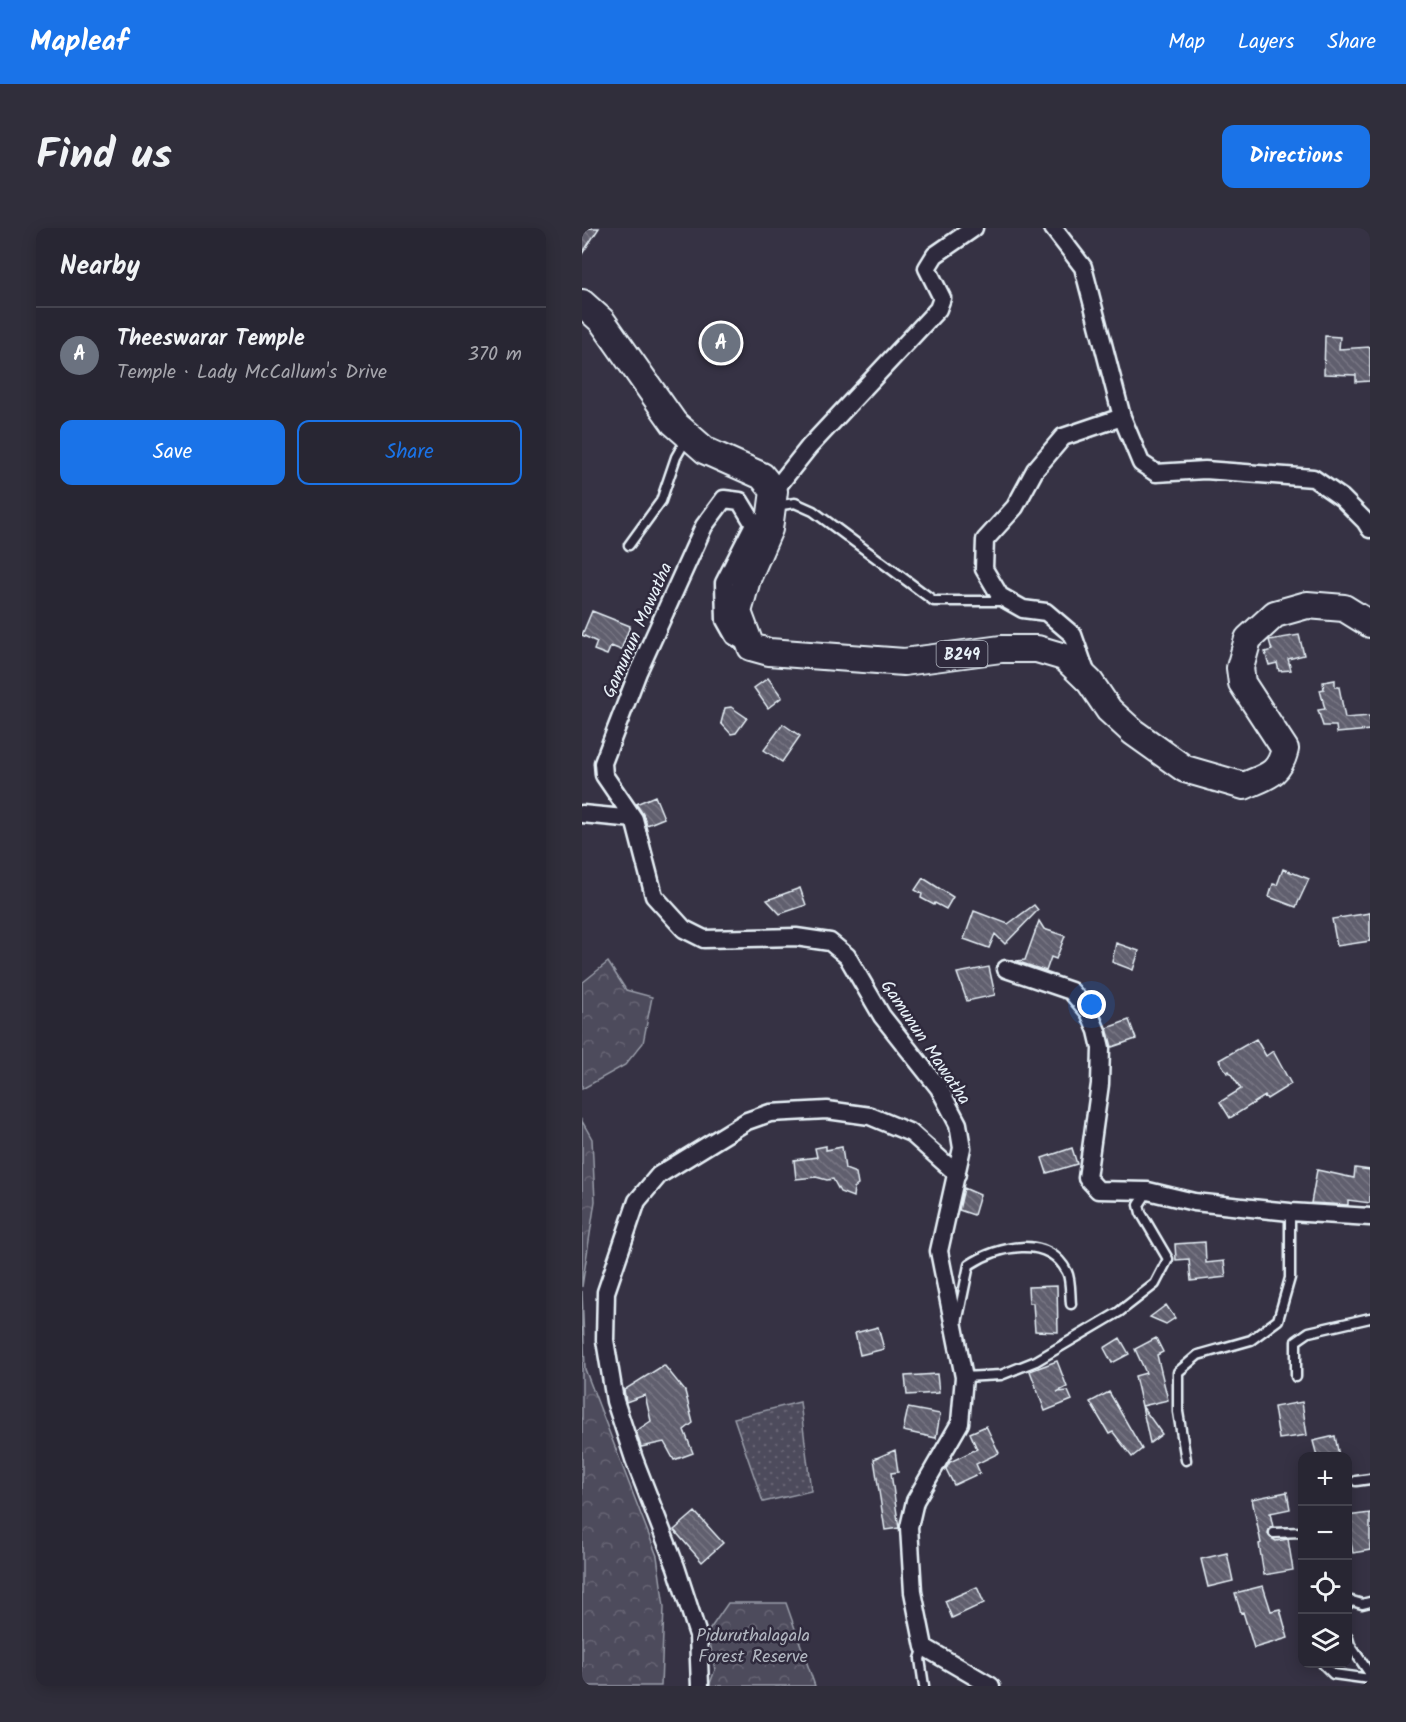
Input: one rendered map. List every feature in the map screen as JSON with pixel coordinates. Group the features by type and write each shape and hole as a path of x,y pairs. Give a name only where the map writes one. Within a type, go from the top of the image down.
{"main road":[{"path":"582,303 602,321 674,423 706,451 762,476 773,499 769,529 747,579 738,612 751,646"},
{"name":"B249","path":"751,646 769,652 904,662 1001,649 1036,649 1064,657 1090,682 1110,710 1133,732 1185,769 1244,786 1274,773 1282,763 1285,749 1242,683 1240,668 1248,639 1275,614 1306,605 1344,608 1370,624"}],"street":[{"path":"773,499 809,447 938,309 942,298 927,268 935,255 974,228"},
{"path":"1053,228 1083,267 1122,417 1141,463 1156,473 1205,470 1313,478 1342,498 1370,529"},
{"path":"1090,682 1073,635 1046,612 1023,609 1000,596 984,569 985,540 1015,507 1035,470 1063,437 1122,417"},
{"name":"Gamunun Mawatha","path":"751,646 735,636 724,620 724,583 754,524 740,501 724,499 705,526 638,672 603,763 604,775 634,819 654,896 684,929 704,939 796,937 830,942 847,956 882,1016 939,1088 958,1124 962,1148 939,1251 964,1377 960,1423 915,1501 909,1527 913,1592 924,1647"},
{"path":"582,814 634,819"},
{"path":"1006,969 1071,991 1089,1012 1097,1031 1101,1048 1100,1084 1087,1178 1098,1190 1148,1191 1194,1202 1290,1212 1370,1217"},
{"path":"700,1686 698,1635 676,1567 634,1459 615,1401 605,1340 606,1292 637,1201 659,1175 747,1121 770,1113 826,1110 870,1116 911,1133 957,1174"},
{"path":"924,1647 991,1686"}],"lane":[{"path":"629,544 661,501 676,457 688,436"},
{"path":"773,499 795,503 813,510 934,601 1009,602"},
{"path":"964,1377 1001,1375 1036,1361 1119,1312 1155,1284 1168,1259 1141,1213 1139,1205 1148,1191"},
{"path":"1186,1460 1178,1412 1178,1371 1198,1355 1251,1341 1278,1320 1290,1278 1290,1212"},
{"path":"954,1329 960,1316 969,1264 987,1254 1013,1247 1041,1249 1052,1254 1068,1273 1071,1304"},
{"path":"1296,1377 1296,1341 1309,1332 1370,1318"},
{"path":"1356,1481 1370,1479"},
{"path":"1274,1533 1298,1532"},
{"path":"1352,1601 1362,1604 1370,1602"},
{"path":"924,1647 920,1659 924,1686"},
{"path":"1352,1648 1370,1674"},
{"path":"1327,1668 1333,1674 1370,1679"}],"green space":[{"path":"608,962 626,990 652,997 643,1043 625,1065 582,1089 582,983"},
{"path":"582,1121 592,1139 595,1201 582,1287"},
{"name":"Piduruthalagala Forest Reserve","path":"582,1291 585,1369 657,1556 664,1607 661,1686 582,1686"},
{"path":"800,1402 811,1491 763,1502 734,1418"},
{"name":"Piduruthalagala Forest Reserve","path":"728,1603 786,1603 815,1686 709,1686 715,1670 708,1632"}],"building":[{"path":"582,228 599,228 582,254"},
{"path":"1325,336 1340,337 1339,349 1370,347 1370,381 1356,382 1356,375 1324,374"},
{"path":"592,611 630,626 621,650 611,646 607,655 594,650 597,642 582,635"},
{"path":"1299,635 1304,655 1288,659 1291,670 1279,671 1277,663 1269,665 1265,652 1272,650 1269,640"},
{"path":"768,678 782,697 768,708 754,688"},
{"path":"1335,680 1335,687 1339,687 1345,718 1370,716 1370,730 1337,733 1336,726 1323,726 1318,710 1325,709 1320,690 1324,689 1323,682"},
{"path":"731,707 747,718 736,733 731,734 721,723 725,708"},
{"path":"783,724 800,736 782,762 764,750"},
{"path":"655,796 664,818 647,825 636,804"},
{"path":"1283,869 1309,879 1296,907 1269,897 1273,884 1277,885"},
{"path":"923,878 953,897 946,909 921,898 922,894 915,890"},
{"path":"800,888 806,905 780,914 767,900"},
{"path":"1034,905 1038,910 1005,944 995,934 989,948 964,939 974,911 1008,924"},
{"path":"1370,913 1370,941 1337,946 1332,919"},
{"path":"1039,921 1044,929 1065,936 1056,959 1051,957 1046,971 1016,961 1025,960"},
{"path":"1116,943 1139,951 1133,970 1112,962"},
{"path":"989,967 995,995 967,1001 957,973"},
{"path":"1129,1020 1136,1039 1112,1047 1107,1028"},
{"path":"1256,1039 1266,1056 1273,1051 1291,1084 1267,1099 1265,1096 1230,1118 1220,1102 1241,1089 1219,1060"},
{"path":"826,1146 826,1150 842,1147 845,1169 856,1173 858,1185 854,1188 853,1197 840,1192 833,1179 816,1177 796,1179 794,1160 817,1157 815,1148"},
{"path":"1072,1148 1077,1164 1047,1173 1042,1158"},
{"path":"1355,1168 1370,1170 1370,1203 1348,1200 1348,1205 1311,1203 1317,1170 1354,1178"},
{"path":"964,1188 980,1195 974,1215 959,1210"},
{"path":"1205,1242 1206,1263 1224,1261 1226,1277 1191,1281 1189,1259 1176,1260 1175,1244"},
{"path":"1057,1286 1058,1332 1035,1331 1033,1303 1029,1303 1028,1287"},
{"path":"1166,1305 1175,1318 1166,1324 1150,1317"},
{"path":"878,1327 884,1349 860,1355 855,1333"},
{"path":"1120,1338 1129,1354 1112,1363 1104,1348"},
{"path":"1156,1338 1163,1352 1157,1355 1168,1400 1142,1406 1135,1376 1146,1373 1135,1349"},
{"path":"1057,1361 1067,1387 1057,1392 1068,1391 1072,1400 1045,1411 1030,1371"},
{"path":"664,1365 685,1391 693,1423 684,1430 693,1453 674,1460 664,1442 641,1447 636,1431 651,1421 645,1395 626,1402 624,1390"},
{"path":"937,1374 939,1393 907,1395 905,1376"},
{"path":"1109,1392 1142,1449 1132,1457 1113,1432 1109,1434 1090,1402"},
{"path":"1302,1402 1307,1435 1279,1439 1274,1407"},
{"path":"1142,1406 1162,1434 1150,1443"},
{"path":"908,1408 940,1414 936,1438 903,1431"},
{"path":"986,1426 999,1453 976,1464 980,1473 954,1485 946,1469 950,1462 977,1449 970,1433"},
{"path":"1335,1436 1338,1452 1316,1452 1313,1441"},
{"path":"895,1450 898,1472 891,1473 899,1528 885,1530 874,1459"},
{"path":"1287,1492 1290,1509 1270,1513 1273,1527 1268,1534 1276,1541 1288,1539 1293,1570 1264,1575 1259,1544 1261,1543 1252,1499"},
{"path":"695,1512 723,1543 702,1562 674,1530"},
{"path":"1370,1513 1370,1550 1353,1553 1352,1515"},
{"path":"1227,1553 1233,1581 1208,1587 1201,1559"},
{"path":"1263,1586 1271,1611 1280,1609 1288,1638 1254,1648 1235,1593"},
{"path":"977,1587 984,1603 952,1618 945,1601"}],"place":[{"name":"Theeswarar Temple","path":"721,343"}]}
